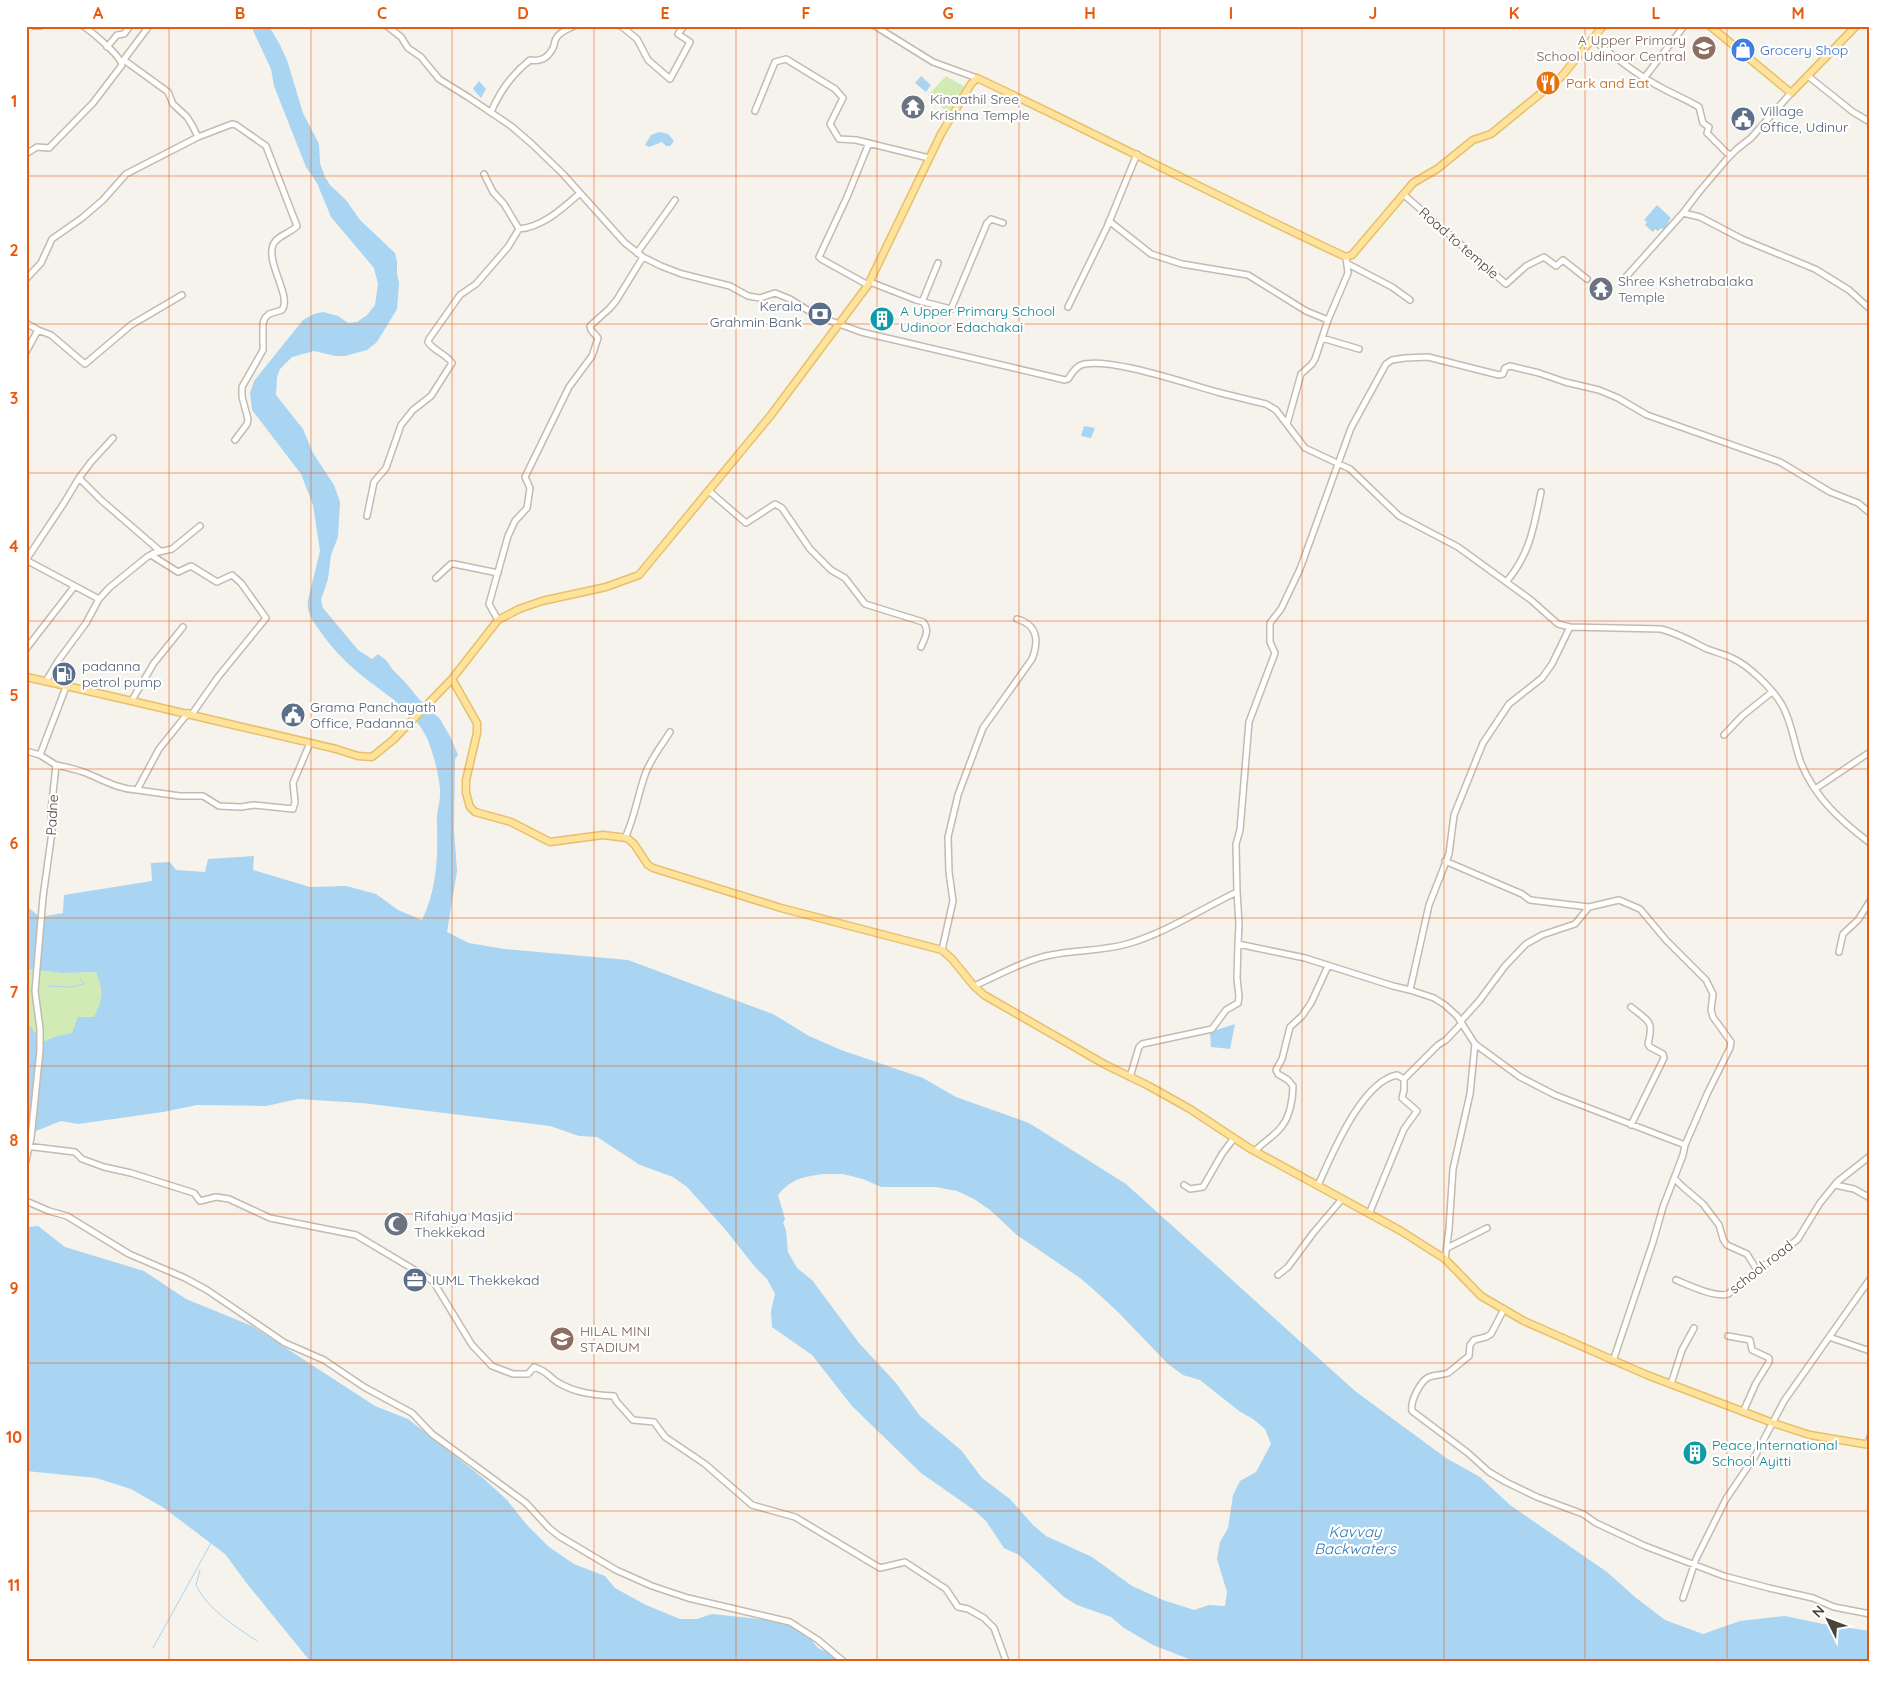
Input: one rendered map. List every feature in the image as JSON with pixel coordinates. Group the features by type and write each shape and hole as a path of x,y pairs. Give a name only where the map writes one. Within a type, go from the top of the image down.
{"main road":[{"path":"26,677 132,700 365,758 377,754 452,679 498,620 542,600 606,587 639,576 772,415 869,283 941,134 976,78 1137,154 1347,261 1413,183 1437,169 1473,140 1491,134 1562,76 1603,26"},
{"path":"1710,26 1791,93 1856,26"},
{"path":"452,679 477,723 477,733 466,780 468,801 475,812 511,822 550,842 603,835 625,838 634,844 648,865 653,868 781,908 942,950 974,986 984,994 1067,1043 1190,1109 1255,1151 1318,1185 1445,1259 1481,1296 1524,1321 1613,1361 1742,1412 1810,1435 1869,1445"}],"street":[{"path":"34,26 40,26"},
{"path":"83,26 94,33 123,61 168,92 173,104 187,117 198,137"},
{"path":"107,47 117,35 124,34 130,26"},
{"path":"26,154 37,147 49,148 93,103 150,26"},
{"path":"387,26 401,37 408,48 421,58 439,79 490,112 552,162 637,254 661,266 682,274 730,286 748,296 760,298 774,293 790,299 817,316 838,325 906,344 1065,380 1081,365 1115,366 1266,404 1276,410 1305,448 1350,468 1399,516 1458,548 1506,581 1558,624 1570,627 1661,629 1671,631 1738,662 1772,692 1783,707 1801,762 1823,801 1836,815 1870,843"},
{"path":"490,112 505,85 520,67 530,60 540,61 544,58 554,46 555,38 574,26"},
{"path":"621,26 637,39 648,60 670,79 690,42 678,34 684,26"},
{"path":"875,26 933,62 976,78"},
{"path":"1645,77 1684,26"},
{"path":"1592,39 1645,77 1699,107 1703,123 1709,127 1707,133 1730,156"},
{"path":"755,111 775,62 786,59 836,89 843,98 830,124 840,139 856,140 929,158"},
{"path":"1808,76 1853,112 1870,122"},
{"path":"1625,278 1683,213 1730,156 1751,138 1791,93"},
{"path":"26,279 41,263 52,239 104,200 126,174 198,137 232,124 266,146 297,226 294,230 279,238 272,246 272,265 279,279 285,303 282,310 269,314 265,318 263,350 242,387 242,397 248,419 247,424 236,440"},
{"path":"869,143 847,198 819,257 821,259 869,283 922,302 951,309 987,223 991,219 1003,222"},
{"path":"1068,307 1109,222 1137,154"},
{"path":"484,174 493,192 504,204 519,228"},
{"path":"367,516 374,482 386,468 401,425 413,410 432,396 452,363 449,358 431,346 428,342 429,339 460,295 476,284 508,247 519,228 539,223 554,214 580,193"},
{"name":"Road to temple","path":"1403,194 1506,284 1526,266 1544,257 1556,266 1563,260 1587,279"},
{"path":"637,254 675,200"},
{"path":"1683,213 1700,217 1742,239 1815,268 1849,290 1870,308"},
{"path":"1109,222 1151,254 1182,264 1248,274 1306,311 1328,320"},
{"path":"498,620 489,604 515,521 527,508 530,488 526,477 569,387 592,356 598,342 598,338 590,326 616,301 643,257"},
{"path":"1347,261 1392,287 1410,300"},
{"path":"1287,424 1301,374 1312,364 1348,273 1347,261"},
{"path":"922,302 938,263"},
{"path":"26,323 50,335 86,364 131,325 182,295"},
{"path":"26,352 38,330"},
{"path":"1322,338 1359,349"},
{"path":"1130,1076 1139,1047 1142,1044 1212,1029 1226,1010 1238,1002 1239,924 1236,844 1240,830 1249,722 1275,653 1270,642 1270,623 1281,609 1300,569 1350,428 1386,364 1392,360 1428,357 1499,375 1503,374 1505,368 1510,366 1599,390 1618,398 1647,415 1780,462 1830,492 1858,503 1870,513"},
{"path":"99,599 26,560 64,503 78,478 90,462 113,438"},
{"path":"78,478 160,551"},
{"path":"709,490 746,523 775,504 782,508 810,550 831,570 845,578 865,604 923,622 927,631 921,647"},
{"path":"1506,581 1524,557 1533,530 1541,492"},
{"path":"46,681 86,623 99,599 116,582 151,555 172,549 200,526"},
{"path":"137,790 159,749 190,714 266,618 241,583 232,575 217,582 191,566 178,572 151,555"},
{"path":"436,578 451,564 498,573"},
{"path":"26,649 74,587"},
{"path":"942,950 953,901 949,872 948,837 958,795 983,728 1032,659 1036,648 1036,638 1033,631 1027,622 1017,619"},
{"path":"132,700 154,663 183,627"},
{"path":"1410,990 1429,905 1449,854 1454,815 1483,743 1509,704 1542,678 1552,664 1570,627"},
{"path":"40,756 66,687"},
{"path":"1724,735 1742,716 1772,692"},
{"path":"625,838 632,823 650,762 670,732"},
{"path":"26,751 56,765 84,772 113,786 128,790 180,796 203,796 219,806 254,805 293,809 295,802 292,790 293,783 310,743"},
{"path":"1815,789 1870,752"},
{"name":"Padne","path":"26,1161 31,1138 40,1050 36,991 43,897 52,832 51,812 56,765"},
{"path":"1445,861 1522,894 1530,900 1589,907 1619,900 1640,909 1666,940 1706,980 1712,994 1712,1017 1731,1042 1730,1048 1685,1145 1613,1361"},
{"path":"974,986 1050,955 1127,944 1237,892"},
{"path":"1839,952 1843,934 1858,920 1870,901"},
{"path":"1369,1214 1404,1130 1417,1111 1402,1098 1404,1080 1438,1044 1446,1040 1526,944 1542,935 1575,924 1589,907"},
{"path":"1238,944 1305,958 1434,998 1457,1016 1475,1044 1520,1077 1555,1095 1685,1145"},
{"path":"1255,1151 1277,1132 1284,1122 1290,1107 1293,1086 1276,1070 1282,1059 1290,1028 1311,1003 1328,966"},
{"path":"1631,1007 1652,1028 1648,1044 1650,1048 1663,1054 1664,1058 1631,1125"},
{"path":"1445,1259 1453,1169 1470,1094 1475,1044"},
{"path":"1318,1185 1334,1148 1360,1106 1382,1081 1397,1075 1404,1080"},
{"path":"1184,1185 1190,1189 1203,1187 1222,1154 1234,1138"},
{"path":"28,1145 75,1152 82,1159 194,1193 200,1201 216,1197 229,1198 270,1218 356,1236 433,1282 472,1345 492,1366 513,1374 528,1374 534,1367 544,1370 557,1381 578,1392 614,1396 616,1401 634,1420 654,1422 665,1437 705,1464 752,1505 795,1517 880,1568 904,1562 946,1590 958,1607 968,1609 984,1618 994,1628 1006,1661"},
{"name":"school road","path":"1676,1280 1723,1295 1728,1294 1798,1239 1820,1203 1835,1185 1870,1156"},
{"path":"1674,1178 1703,1204 1719,1225 1727,1245 1747,1254 1757,1270"},
{"path":"1835,1185 1854,1189 1870,1198"},
{"path":"1278,1275 1288,1267 1342,1199"},
{"path":"26,1201 67,1216 128,1254 185,1278 207,1290 284,1343 324,1360 364,1387 412,1413 432,1434 526,1503 559,1536 616,1570 652,1586 688,1598 790,1622 818,1640 844,1661"},
{"path":"1447,1248 1487,1228"},
{"path":"1683,1598 1694,1564 1726,1499 1755,1456 1784,1401 1804,1370 1870,1279"},
{"path":"1504,1309 1490,1334 1474,1340 1470,1345 1469,1356 1457,1363 1450,1372 1429,1377 1422,1383 1412,1411 1468,1453 1489,1472 1506,1482 1537,1497 1583,1514 1596,1523 1645,1546 1733,1578 1813,1598 1834,1607 1870,1614"},
{"path":"1671,1384 1682,1350 1694,1328"},
{"path":"1728,1336 1750,1340 1752,1350 1769,1358 1769,1362 1742,1412"},
{"path":"1829,1337 1870,1351"},
{"path":"1869,1445 1870,1437"}],"green space":[{"path":"946,76 965,87 948,113 928,95"},
{"path":"26,969 63,973 96,972 102,986 101,1003 94,1018 72,1033 57,1036 43,1043 29,1025 26,1026"}],"water":[{"name":"Kavvay Backwaters","path":"251,26 269,26 280,45 287,60 303,113 319,144 320,163 325,177 330,185 346,200 360,220 395,253 397,261 399,283 397,309 377,342 367,350 345,356 314,351 292,357 280,369 277,377 276,395 303,429 313,453 334,485 340,502 338,537 331,555 328,579 321,600 323,608 358,650 372,659 378,654 386,660 419,699 440,719 458,755 455,759 454,830 457,871 447,932 469,943 504,949 628,960 773,1014 809,1036 841,1050 923,1078 956,1097 1029,1123 1126,1184 1355,1391 1446,1458 1480,1477 1510,1505 1607,1572 1665,1620 1703,1634 1740,1621 1785,1616 1870,1631 1870,1661 1194,1661 1153,1645 1124,1628 1111,1617 1077,1605 1064,1597 1019,1555 1004,1548 986,1521 974,1510 921,1473 852,1406 812,1355 772,1327 771,1311 775,1294 767,1279 687,1187 673,1177 640,1165 597,1137 579,1136 550,1126 362,1103 298,1099 266,1106 197,1105 163,1112 78,1124 61,1121 26,1135 26,1026 29,1025 43,1042 57,1036 72,1033 78,1017 94,1017 99,1005 101,990 96,972 63,973 26,969 26,909 30,909 40,917 63,913 64,895 152,881 151,863 170,862 176,870 205,872 208,859 254,856 253,870 310,887 346,886 376,894 398,910 422,920 434,885 440,790 437,770 427,738 406,711 344,660 315,624 308,608 308,600 320,551 313,505 301,474 252,410 250,393 254,381 303,320 323,312 338,316 348,323 357,322 367,315 375,305 378,284 374,268 331,217 317,183 306,167 274,86 271,69","holes":["824,1174 843,1174 863,1179 881,1187 936,1187 957,1191 974,1199 990,1210 1017,1235 1093,1289 1168,1364 1183,1375 1200,1380 1265,1429 1271,1444 1256,1472 1240,1481 1233,1495 1228,1528 1220,1542 1217,1559 1227,1592 1225,1606 1209,1605 1194,1610 1163,1600 1132,1586 1092,1557 1046,1536 1033,1525 1010,1499 982,1478 961,1450 920,1416 896,1383 859,1343 812,1280 797,1268 788,1252 786,1230 783,1223 785,1219 778,1195 783,1189 798,1179"]},
{"path":"921,76 931,85 926,92 915,83"},
{"path":"479,81 486,89 481,98 473,89"},
{"path":"659,132 668,134 674,141 670,146 666,146 662,142 649,147 645,145 651,135"},
{"path":"1657,205 1671,218 1668,222 1670,224 1664,230 1661,228 1658,231 1655,229 1653,232 1645,225 1647,222 1644,220"},
{"path":"1084,426 1095,428 1091,438 1081,436"},
{"path":"1235,1024 1230,1049 1211,1047 1210,1032"},
{"path":"38,1226 65,1247 144,1271 186,1299 252,1326 375,1406 408,1419 483,1478 507,1500 526,1524 549,1547 574,1564 605,1576 615,1588 646,1605 680,1619 697,1619 712,1614 778,1621 794,1627 808,1636 818,1648 833,1655 838,1661 310,1661 225,1554 164,1508 131,1489 96,1478 26,1471 26,1227"}],"waterway":[{"path":"48,986 71,987 84,984 80,979"},
{"path":"153,1648 211,1543"},
{"path":"200,1570 196,1585 201,1594 223,1617 257,1641"}],"place":[{"name":"A Upper Primary School Udinoor Central","path":"1704,48"},
{"name":"Grocery Shop","path":"1743,50"},
{"name":"Park and Eat","path":"1548,83"},
{"name":"Kinaathil Sree Krishna Temple","path":"913,107"},
{"name":"Village Office, Udinur","path":"1743,119"},
{"name":"Shree Kshetrabalaka Temple","path":"1601,289"},
{"name":"Kerala Grahmin Bank","path":"820,314"},
{"name":"A Upper Primary School Udinoor Edachakai","path":"882,319"},
{"name":"padanna petrol pump","path":"64,674"},
{"name":"Grama Panchayath Office, Padanna","path":"293,715"},
{"name":"Rifahiya Masjid Thekkekad","path":"396,1224"},
{"name":"IUML Thekkekad","path":"415,1280"},
{"name":"HILAL MINI STADIUM","path":"562,1339"},
{"name":"Peace International School Ayitti","path":"1695,1453"}]}
